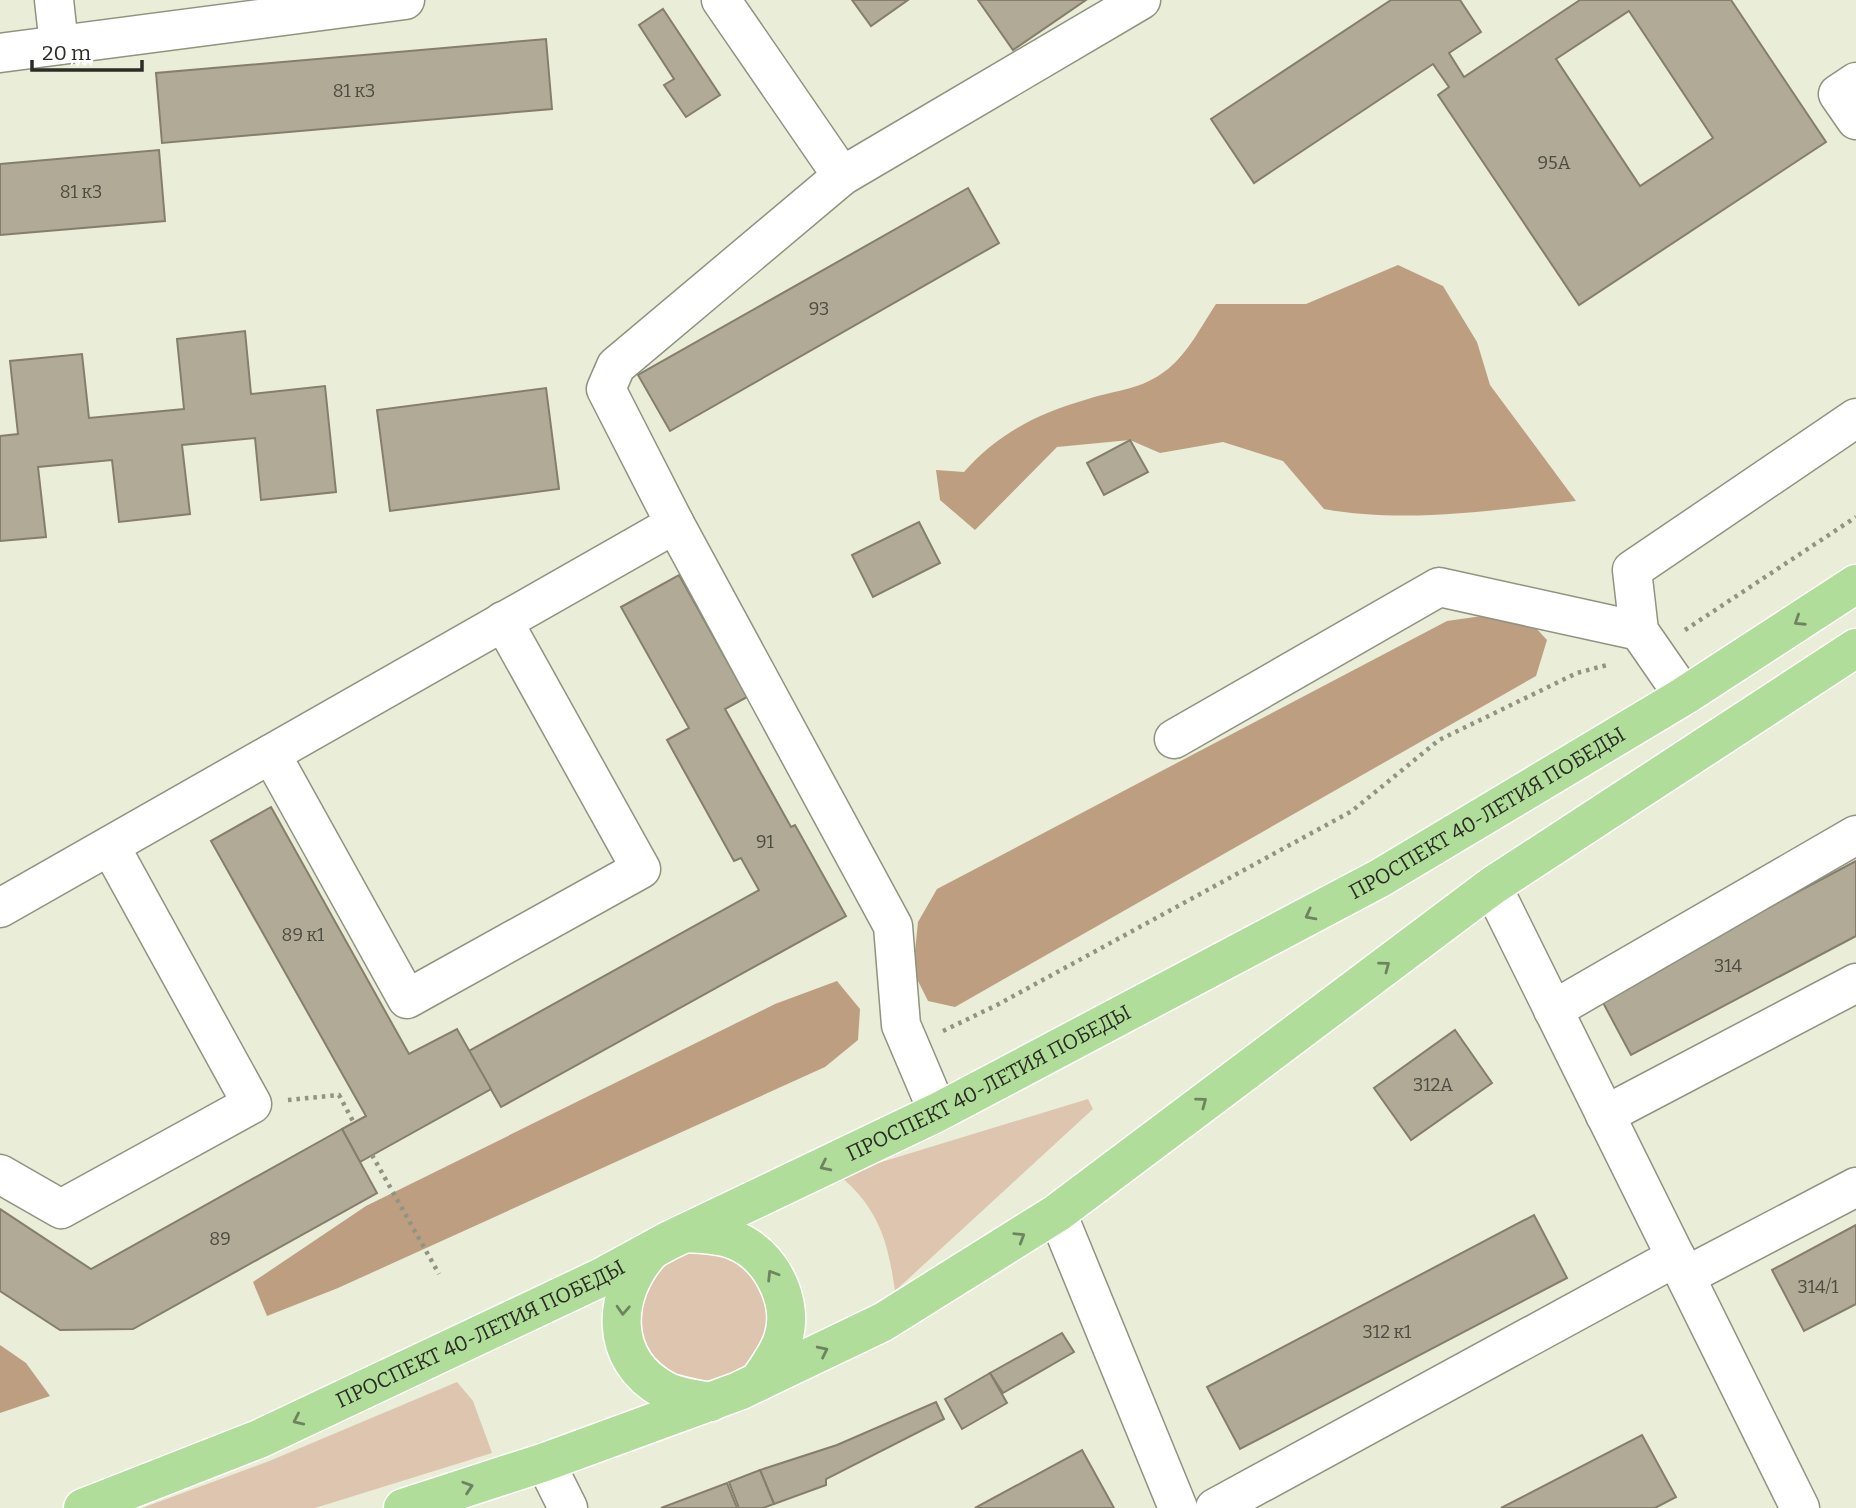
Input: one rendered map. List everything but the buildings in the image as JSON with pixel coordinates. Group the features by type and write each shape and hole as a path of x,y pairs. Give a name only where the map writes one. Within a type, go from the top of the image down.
{"main road":[{"name":"ПРОСПЕКТ 40-ЛЕТИЯ ПОБЕДЫ","path":"83,1508 259,1439 590,1283 685,1233 938,1112 1380,878 1684,696 1856,584"},
{"path":"403,1508 545,1462 711,1402 883,1322 1057,1213 1492,886 1856,648"},
{"path":"685,1233 734,1240 759,1255 778,1280 786,1310 783,1338 758,1382"},
{"path":"652,1250 626,1286 621,1311 626,1348 639,1370 664,1390 711,1402"}],"lane":[{"path":"54,0 59,46"},
{"path":"0,53 405,0"},
{"path":"721,0 842,176"},
{"path":"938,1112 901,1025 893,926 675,524 606,389 615,366 842,176 1141,0"},
{"path":"1856,82 1838,94 1856,120"},
{"path":"1684,696 1646,641 1632,570 1856,418"},
{"path":"0,908 675,524"},
{"path":"1174,739 1439,587 1646,641"},
{"path":"271,754 407,999 642,869 503,621"},
{"path":"1553,1010 1856,835"},
{"path":"0,1174 61,1209 252,1104 110,846"},
{"path":"1492,886 1800,1508"},
{"path":"1605,1115 1856,983"},
{"path":"1215,1508 1681,1266 1856,1187"},
{"path":"1057,1213 1178,1508"},
{"path":"545,1462 568,1508"}],"path":[{"path":"910,1046 997,1005 1353,811 1439,740 1646,641 1856,516"},
{"path":"252,1104 339,1095 354,1123"},
{"path":"372,1155 439,1274"}],"shaded area":[{"path":"1398,265 1443,286 1477,342 1490,385 1576,501 1450,514 1387,515 1324,509 1283,461 1223,442 1160,453 1130,440 1057,447 975,530 940,500 936,470 964,472 1005,435 1036,418 1148,382 1168,369 1182,355 1216,304 1306,304"},
{"path":"1503,613 1533,625 1547,640 1536,676 955,1007 928,1001 913,971 918,922 937,889 1447,621"},
{"path":"837,981 860,1009 858,1040 825,1067 338,1288 267,1316 253,1282 366,1206 775,1004"},
{"path":"1088,1099 1093,1109 895,1291 885,1241 879,1227 864,1200 839,1175"},
{"path":"718,1250 755,1274 764,1292 772,1335 742,1377 688,1387 645,1357 637,1298 652,1272 686,1251"},
{"path":"0,1345 26,1363 50,1396 0,1413"},
{"path":"457,1382 473,1401 492,1453 315,1508 142,1508 267,1462"}]}
